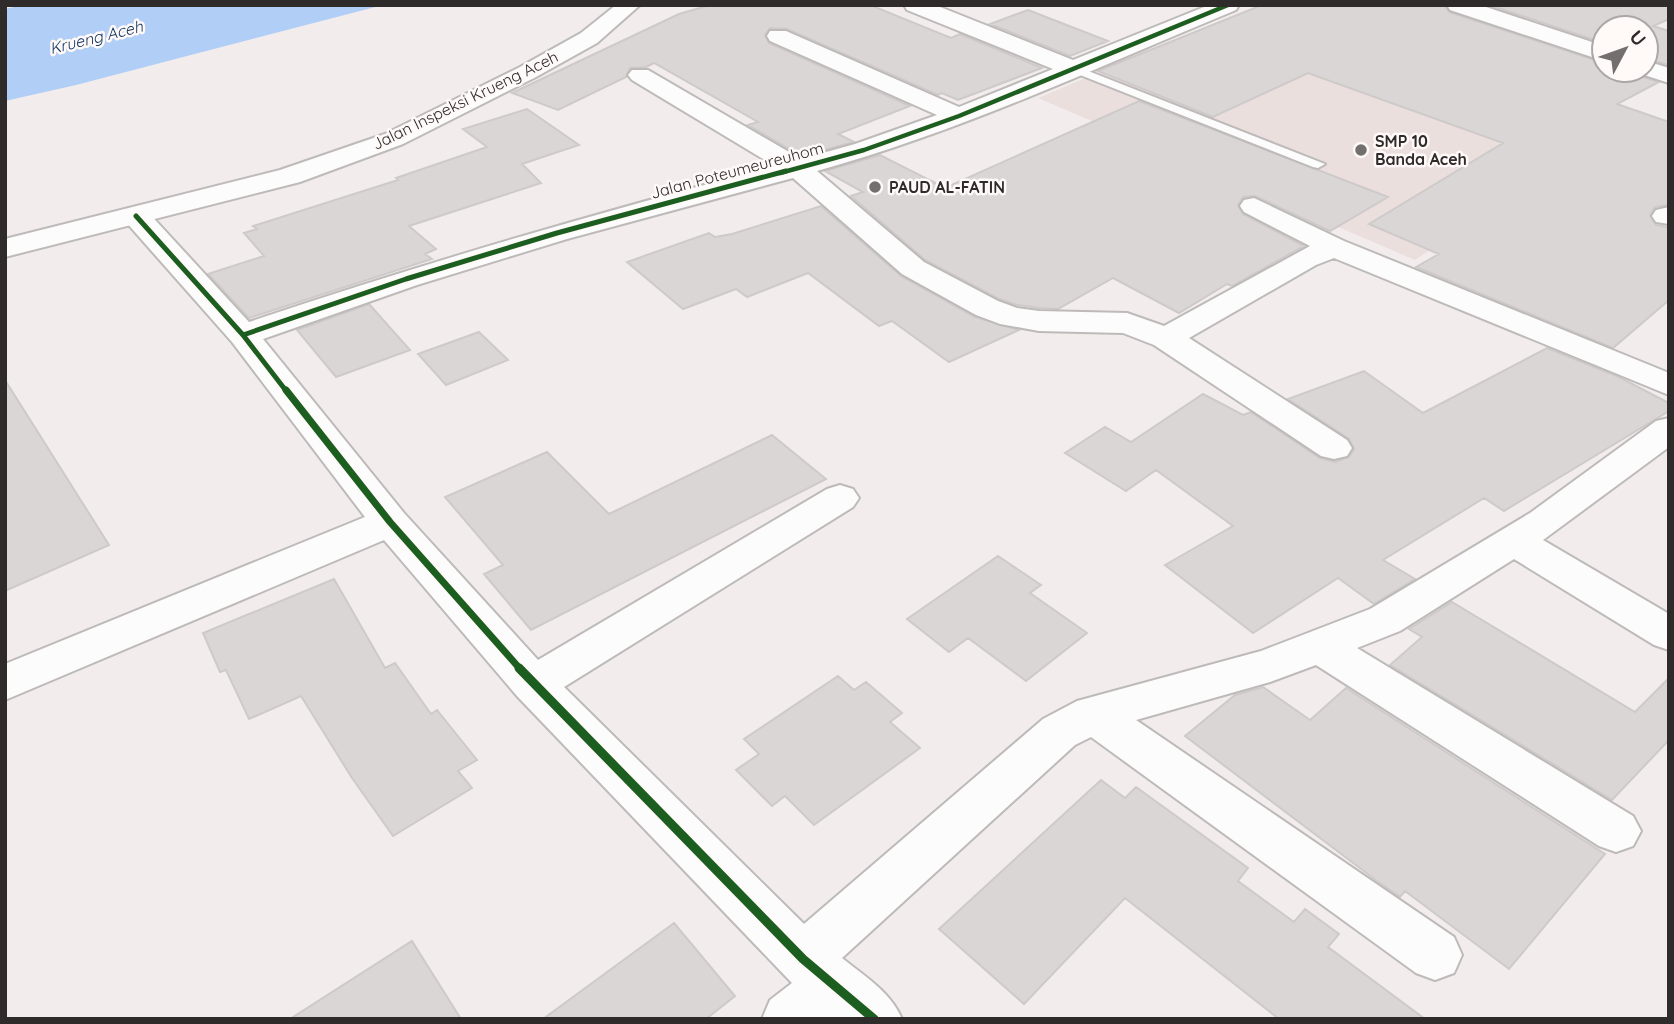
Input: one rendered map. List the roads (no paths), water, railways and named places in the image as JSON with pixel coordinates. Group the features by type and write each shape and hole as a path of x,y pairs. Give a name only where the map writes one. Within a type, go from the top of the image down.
{"street":[{"name":"Jalan Inspeksi Krueng Aceh","path":"5,248 290,176 394,139 576,45 607,25 629,5"},
{"path":"915,5 1074,69"},
{"name":"Jalan Poteumeureuhom","path":"243,335 407,279 556,233 864,150 959,116 1228,5"},
{"path":"1458,5 1590,49"},
{"path":"778,36 959,116"},
{"path":"640,75 798,168 914,268 987,308 1011,317 1039,321 1127,323 1166,338 1334,448"},
{"path":"1254,206 1334,247 1669,385"},
{"path":"136,216 243,335 390,522 533,684 819,971 874,1019"},
{"path":"1166,338 1305,259 1334,247"},
{"path":"790,1019 819,971 1059,732 1093,714 1270,665 1385,620 1544,522 1669,429"},
{"path":"533,684 840,498"},
{"path":"5,683 390,522"},
{"path":"1514,541 1669,634"},
{"path":"1318,645 1616,831"},
{"path":"1093,714 1435,955"}],"lane":[{"path":"1074,69 1318,164"}],"water":[{"name":"Krueng Aceh","path":"23,5 383,5 5,101 5,9"}],"place":[{"name":"SMP 10 Banda Aceh","path":"1361,150"},
{"name":"PAUD AL-FATIN","path":"875,187"}]}
